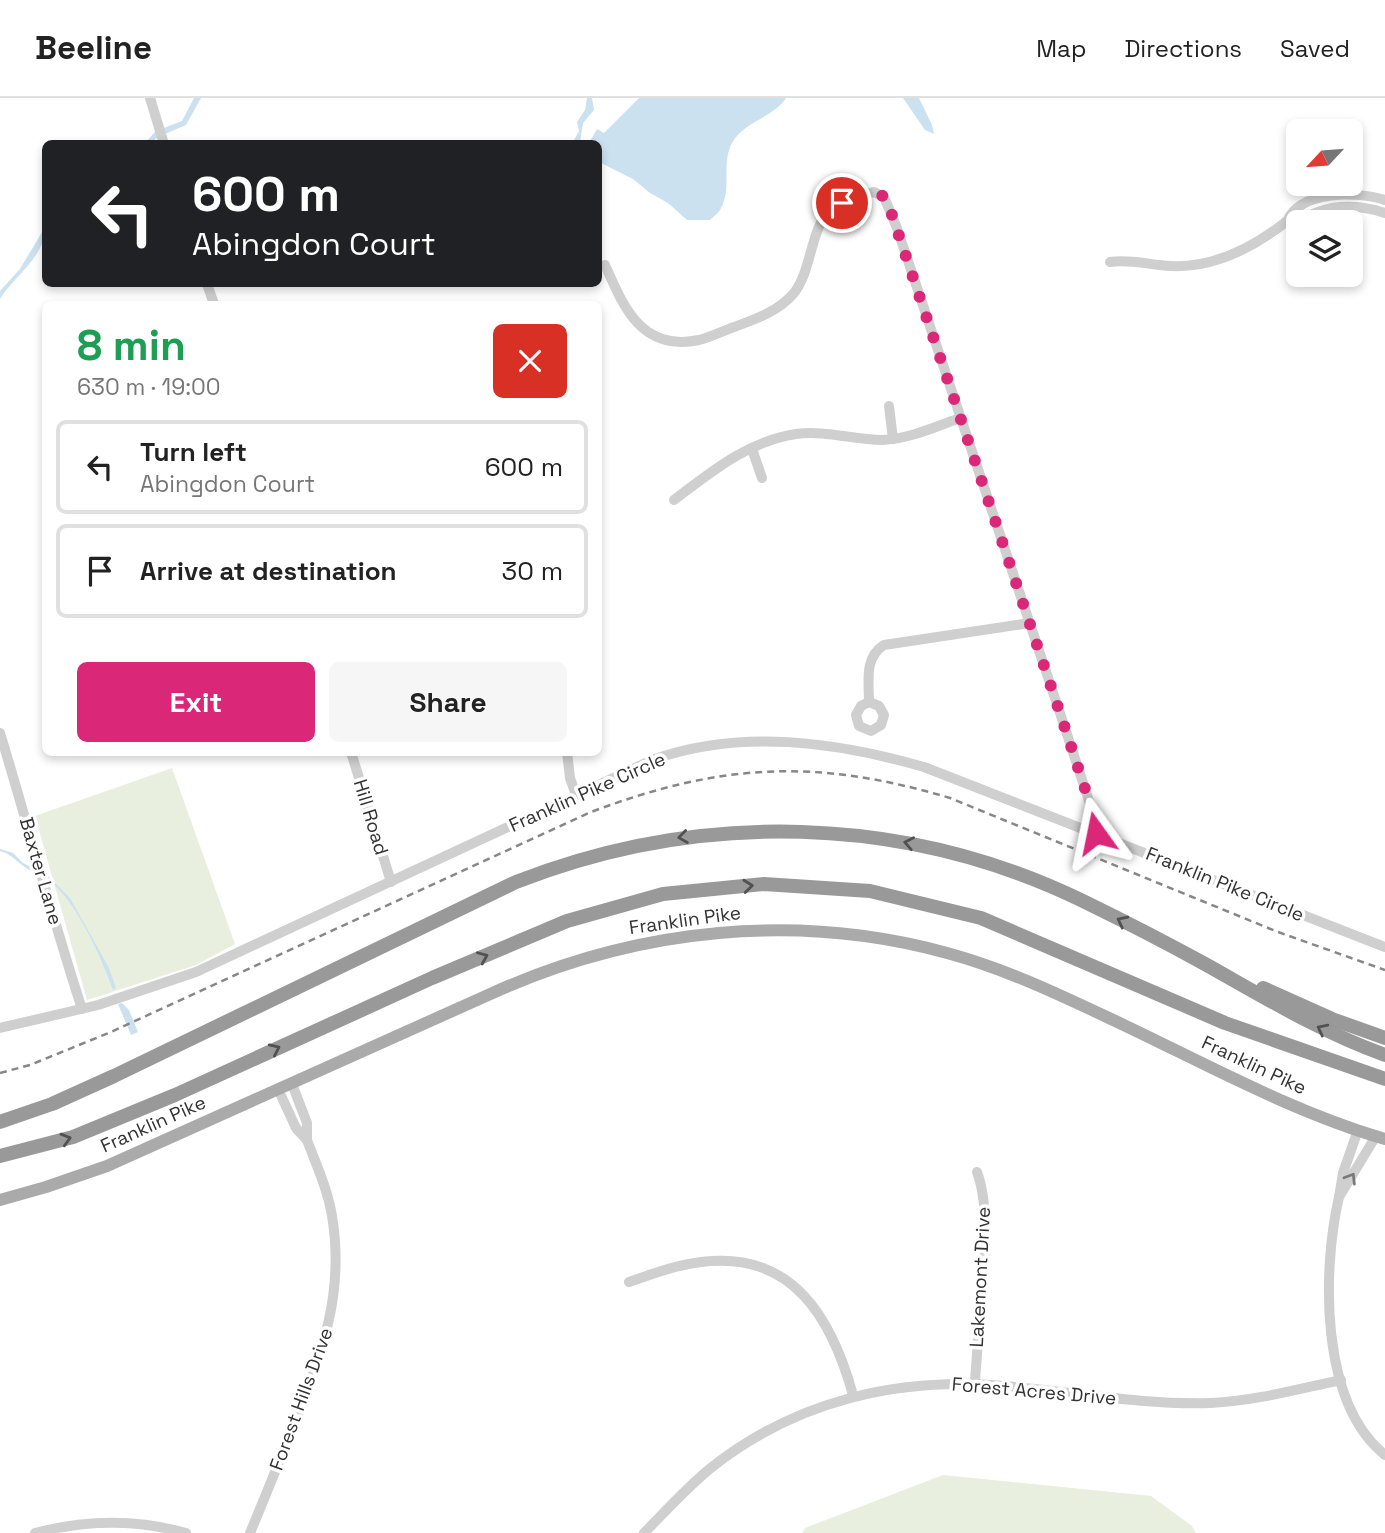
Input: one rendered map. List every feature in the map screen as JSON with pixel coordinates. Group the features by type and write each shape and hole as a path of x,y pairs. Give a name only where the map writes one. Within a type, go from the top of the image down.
{"highway":[{"path":"0,1122 52,1104 114,1076 504,887 580,860 633,846 741,831 822,832 876,837 942,850 995,865 1051,887 1203,963 1322,1029 1385,1055"},
{"path":"0,1156 73,1137 175,1095 420,984 568,921 663,894 764,884 870,891 981,918 1225,1023 1385,1079"},
{"path":"1203,963 1332,1019 1385,1038"}],"main road":[{"name":"Franklin Pike","path":"0,1200 107,1166 502,989 582,959 627,947 733,932 797,930 874,938 946,953 994,968 1077,1003 1294,1105 1380,1137"}],"street":[{"path":"150,98 162,136"},
{"path":"605,265 626,310 638,324 667,340 698,340 762,316 780,305 801,281 819,224 827,212 851,199 874,192 881,194 897,228 1030,623 1091,807 1096,833"},
{"path":"1292,210 1329,196 1357,194 1385,200"},
{"path":"1325,210 1346,206 1385,213"},
{"path":"1110,262 1185,266 1214,261 1243,250 1286,222"},
{"path":"889,406 893,439"},
{"path":"674,500 720,464 779,438 803,433 893,439 960,418"},
{"path":"752,449 762,478"},
{"path":"869,702 870,659 876,650 884,645 1030,623"},
{"name":"Baxter Lane","path":"0,733 39,872 82,1009"},
{"name":"Franklin Pike Circle","path":"0,1028 82,1009 196,972 643,764 677,752 735,744 813,743 859,750 924,767 1385,947"},
{"name":"Hill Road","path":"352,756 391,882"},
{"path":"567,756 570,778 576,794"},
{"name":"Forest Hills Drive","path":"292,1084 307,1123 307,1140"},
{"name":"Forest Hills Drive","path":"250,1533 317,1365 333,1304 335,1266 332,1217 323,1181 307,1140 296,1128 278,1090"},
{"path":"1358,1130 1343,1173 1331,1234 1328,1285 1331,1332 1341,1380 1353,1415 1367,1437 1385,1455"},
{"path":"1339,1197 1380,1137"},
{"name":"Lakemont Drive","path":"975,1384 984,1236 984,1193 977,1172"},
{"path":"629,1282 668,1269 710,1261 741,1263 773,1272 802,1292 822,1317 844,1365 853,1395"},
{"name":"Forest Acres Drive","path":"643,1533 702,1475 751,1440 799,1414 853,1395 930,1384 975,1384 1201,1403 1246,1400 1341,1380"},
{"path":"35,1533 70,1525 104,1523 140,1524 186,1533"}],"green space":[{"path":"172,768 235,944 196,965 87,1000 35,816"},
{"path":"943,1475 1151,1496 1192,1526 1196,1533 802,1533 805,1528"}],"water":[{"path":"194,98 201,98 186,125 154,140 148,140 156,131 182,121"},
{"path":"587,98 592,98 594,110 583,123 580,140 574,140 579,131 577,122 585,110"},
{"path":"639,98 786,98 774,110 744,130 732,143 727,159 724,200 719,211 710,220 687,220 633,179 602,164 602,140 591,140 597,129 604,133"},
{"path":"903,98 919,98 934,134 925,130"},
{"path":"42,232 41,247 0,299 0,291 20,269"},
{"path":"0,849 13,853 23,863 47,875 70,898 109,968 116,988 113,990 88,932 61,892 48,880"},
{"path":"122,1003 129,1010 138,1032 131,1035 118,1004"}],"railway":[{"path":"0,1073 30,1065 111,1032 591,812 638,796 726,775 812,772 856,776 950,798 1278,932 1385,970"}],"route":[{"path":"842,203 874,192 881,194 887,202 1065,728 1091,807 1096,833"}]}
